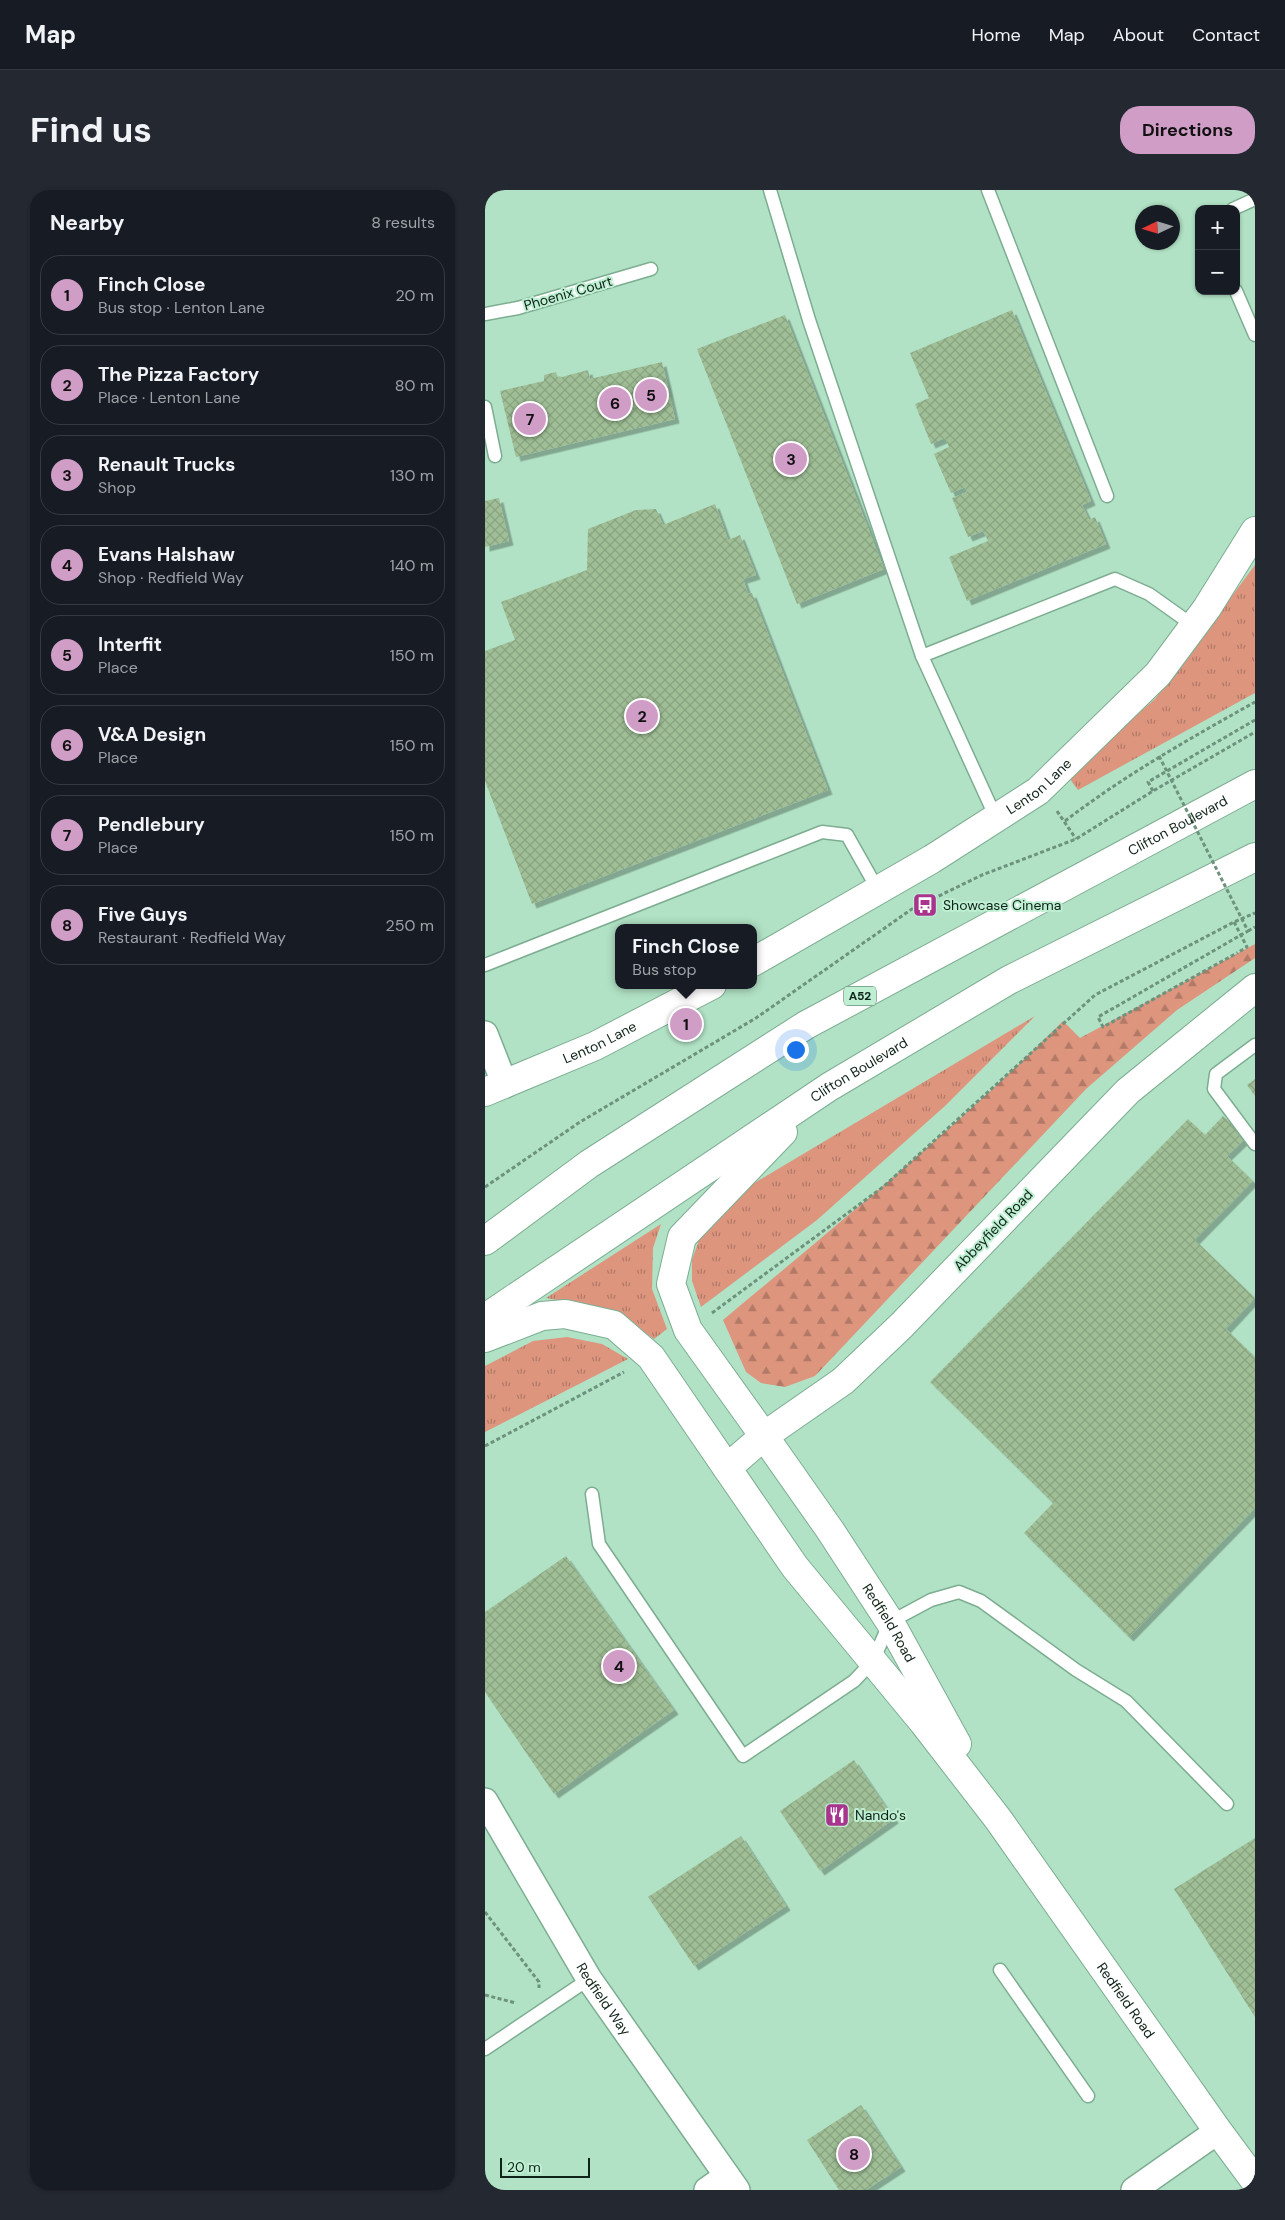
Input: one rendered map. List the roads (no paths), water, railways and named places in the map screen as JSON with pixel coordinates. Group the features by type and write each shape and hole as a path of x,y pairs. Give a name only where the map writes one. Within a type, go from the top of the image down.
{"main road":[{"name":"Lenton Lane","path":"757,960 878,890 1038,791 1158,674 1207,608 1255,531"},
{"name":"Clifton Boulevard","path":"485,1241 589,1164 806,1025 1250,785"},
{"name":"Clifton Boulevard","path":"485,1318 829,1087 1009,980 1255,857"},
{"name":"Abbeyfield Road","path":"727,1468 764,1436 843,1381 901,1326 1128,1092 1255,988"},
{"name":"Lenton Lane","path":"495,1088 595,1046 704,989"},
{"name":"Redfield Road","path":"829,1087 718,1198 682,1237 671,1284 688,1330 830,1530 890,1622 997,1819"},
{"name":"Redfield Road","path":"485,1338 542,1316 565,1314 614,1325 651,1357 795,1567 873,1660 997,1819 1217,2132 1255,2181"}],"street":[{"path":"485,1034 495,1088"},
{"name":"Redfield Way","path":"485,1801 589,1979 724,2185"},
{"path":"1134,2190 1217,2132"}],"lane":[{"path":"770,190 809,320 922,656 997,818"},
{"path":"988,190 1107,496"},
{"path":"1240,206 1255,199"},
{"name":"Phoenix Court","path":"485,314 518,308 651,269"},
{"path":"1238,295 1255,336"},
{"path":"485,407 495,456"},
{"path":"922,656 1115,578 1149,594 1194,626"},
{"path":"485,965 822,832 847,835 878,890"},
{"path":"1255,1045 1217,1074 1214,1089 1255,1144"},
{"path":"591,1494 599,1544 743,1756 854,1681 873,1660 890,1622 931,1600 959,1592 981,1601 1076,1670 1126,1701 1227,1804"},
{"path":"1000,1970 1088,2096"},
{"path":"485,2049 589,1979"}],"place":[{"name":"Interfit","path":"651,395"},
{"name":"V&A Design","path":"615,403"},
{"name":"Pendlebury","path":"530,419"},
{"name":"Renault Trucks","path":"791,459"},
{"name":"The Pizza Factory","path":"642,716"},
{"name":"Showcase Cinema","path":"925,905"},
{"name":"Finch Close","path":"686,1024"},
{"name":"Evans Halshaw","path":"619,1666"},
{"name":"Nando's","path":"837,1815"},
{"name":"Five Guys","path":"854,2154"}]}
